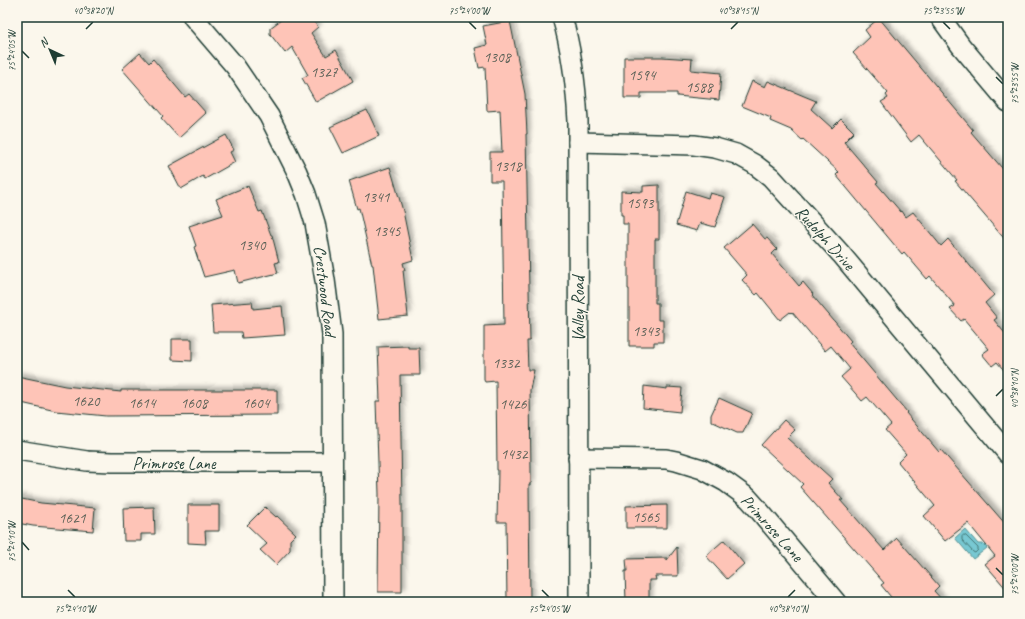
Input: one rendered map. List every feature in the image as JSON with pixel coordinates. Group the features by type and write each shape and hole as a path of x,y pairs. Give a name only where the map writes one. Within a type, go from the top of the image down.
{"street":[{"name":"Crestwood Road","path":"193,17 235,66 269,116 297,172 315,223 325,280 332,334 333,602"},
{"name":"Valley Road","path":"562,17 571,52 576,86 578,142 579,602"},
{"path":"940,17 961,46 1008,102"},
{"name":"Rudolph Drive","path":"578,142 694,145 736,154 754,164 771,177 841,254 1008,454"},
{"name":"Primrose Lane","path":"17,450 87,461 105,462 332,462"},
{"name":"Primrose Lane","path":"578,458 666,459 702,469 726,482 748,498 758,508 836,602"}],"water":[{"path":"965,529 978,544 983,544 987,548 973,559 955,538"}],"building":[{"path":"285,17 310,17 318,27 311,33 326,56 336,50 353,81 316,102 302,78 308,75 292,47 285,53 270,34 270,28"},
{"path":"879,18 973,130 971,132 1008,175 1008,243 955,181 957,180 919,135 911,142 881,102 888,98 886,95 888,93 853,53 870,37 865,30"},
{"path":"510,21 525,94 527,134 530,341 527,341 528,370 534,370 530,390 530,602 507,602 506,522 497,522 498,470 496,381 485,382 484,380 484,326 504,325 502,181 490,181 490,152 502,152 500,110 487,111 485,67 479,68 475,48 487,45 483,26"},
{"path":"140,53 149,63 153,59 185,97 189,94 206,113 179,138 161,118 163,116 122,69"},
{"path":"624,57 692,59 691,70 721,73 719,100 677,96 677,93 641,93 641,98 624,98"},
{"path":"752,81 765,87 768,81 816,101 811,109 832,128 841,119 854,132 844,142 901,212 902,211 906,217 913,212 941,246 948,239 994,295 985,303 997,318 994,320 1008,337 1008,375 997,362 992,366 982,354 989,349 964,319 961,321 950,309 955,306 930,276 927,279 904,252 902,254 836,175 839,172 791,130 770,121 771,118 742,106"},
{"path":"367,110 379,136 343,153 330,127"},
{"path":"226,135 234,150 230,152 235,162 205,179 203,176 181,189 169,166"},
{"path":"390,167 403,211 413,260 403,263 405,270 403,270 408,316 379,319 373,265 359,208 357,209 349,181"},
{"path":"659,185 659,239 655,239 655,303 658,303 658,320 663,320 663,342 654,342 654,346 629,346 628,224 623,224 623,215 621,215 621,191 643,192 643,186"},
{"path":"248,186 259,212 262,211 272,235 279,262 275,263 278,273 238,283 235,270 204,277 189,226 223,215 216,199"},
{"path":"686,191 708,198 710,193 725,197 715,227 700,223 697,231 676,225"},
{"path":"752,224 765,239 767,238 777,249 772,254 799,286 803,282 813,294 812,295 851,341 849,343 907,412 906,413 939,452 941,450 1008,527 1008,591 985,564 995,556 968,523 945,541 924,516 935,506 898,462 906,454 885,430 891,425 867,397 862,401 841,377 850,369 831,346 825,351 792,312 780,320 758,293 756,295 742,280 747,275 724,248"},
{"path":"252,302 253,309 282,306 285,335 242,338 241,332 213,332 211,305"},
{"path":"172,339 192,339 192,361 172,360"},
{"path":"408,346 408,348 419,348 420,375 400,375 402,592 378,592 379,494 376,401 380,401 378,347"},
{"path":"17,376 65,386 121,392 121,390 277,390 277,415 106,416 56,411 17,402"},
{"path":"644,386 667,389 667,387 682,388 680,412 643,408"},
{"path":"719,398 752,413 743,433 737,433 711,421 711,415"},
{"path":"784,420 795,430 787,438 832,479 828,483 843,500 840,500 884,550 897,538 939,586 934,591 944,602 895,602 881,585 884,583 800,487 803,484 761,445"},
{"path":"17,498 41,503 95,508 93,531 33,526 17,523"},
{"path":"188,505 219,505 219,531 205,531 206,544 188,543"},
{"path":"667,505 667,528 626,528 626,506"},
{"path":"154,507 155,534 141,534 141,541 124,541 123,508"},
{"path":"265,507 296,534 290,540 290,550 276,565 260,550 267,544 247,525"},
{"path":"724,540 744,564 727,579 706,556"},
{"path":"677,547 678,576 655,576 656,580 649,580 649,602 626,602 626,559 667,558 667,560"}]}
